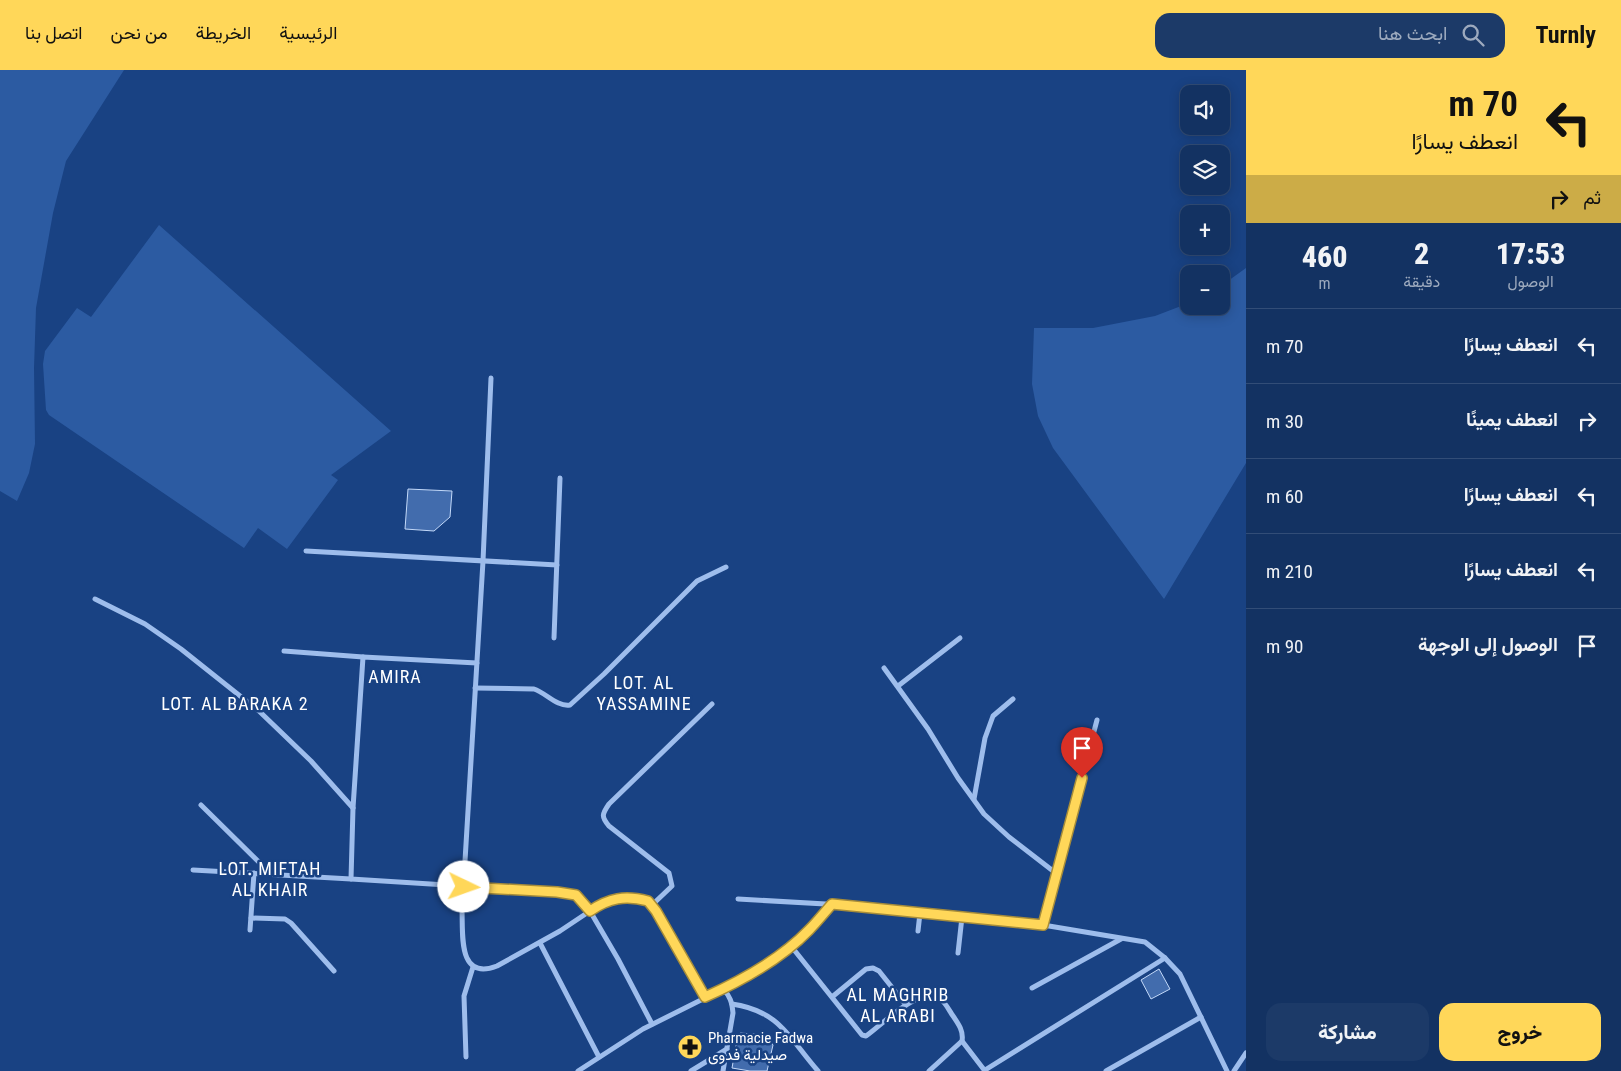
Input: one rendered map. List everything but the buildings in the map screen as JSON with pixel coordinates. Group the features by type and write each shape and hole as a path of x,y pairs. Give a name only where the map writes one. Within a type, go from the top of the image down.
{"street":[{"path":"491,378 483,561 462,911 462,940 467,959 473,966 489,969 508,961 582,918 608,900 642,900 648,901 652,905 705,997"},
{"path":"554,638 560,478"},
{"path":"306,551 557,565"},
{"path":"475,688 534,689 561,705 570,705 696,581 726,567"},
{"path":"95,599 145,624 181,649 259,712 312,761 353,808"},
{"path":"898,686 960,638"},
{"path":"284,651 477,663"},
{"path":"351,879 353,808 363,657"},
{"path":"884,668 928,729 958,778 984,814 1056,874"},
{"path":"974,799 985,738 993,716 1013,699"},
{"path":"652,905 672,886 669,873 609,826 603,819 602,813 712,704"},
{"path":"1043,925 1097,720"},
{"path":"201,805 271,874"},
{"path":"193,870 557,892 576,895 590,911 652,1024"},
{"path":"250,930 254,873"},
{"path":"738,898 832,904 1043,925 1145,942 1165,958 1180,974 1227,1071"},
{"path":"578,1071 652,1024 723,989 758,968 791,946 808,931 832,904"},
{"path":"918,931 920,913"},
{"path":"958,952 962,917"},
{"path":"251,918 285,920 291,923 334,971"},
{"path":"1032,988 1122,938"},
{"path":"540,942 599,1057"},
{"path":"791,946 862,1035 866,1036 906,1005 927,995 939,998 944,1002 962,1031 962,1041 985,1070 1165,958"},
{"path":"466,1057 464,996 473,966"},
{"path":"832,997 866,969 873,968 879,971 906,1005"},
{"path":"723,989 729,995 732,1004 731,1026 723,1071"},
{"path":"732,1004 748,1006 773,1019 785,1029 818,1071"},
{"path":"1106,1071 1201,1017"},
{"path":"929,1071 962,1041"},
{"path":"691,1071 727,1049"},
{"path":"1234,1071 1246,1053"}],"shaded area":[{"path":"0,70 124,70 66,161 53,213 36,308 34,368 35,444 29,473 17,501 0,491"},
{"path":"159,225 391,431 331,475 338,480 287,549 258,528 244,548 49,415 46,410 43,364 45,351 77,308 91,317"},
{"path":"1246,268 1246,463 1164,599 1053,448 1038,416 1032,384 1034,328 1093,328 1155,316 1180,306 1180,315 1230,315 1230,280"}],"place":[{"name":"Pharmacie Fadwa صيدلية فدوى","path":"690,1047"}],"district":[{"name":"AMIRA","path":"395,676"},
{"name":"LOT. AL YASSAMINE","path":"644,692"},
{"name":"LOT. AL BARAKA 2","path":"235,703"},
{"name":"LOT. MIFTAH AL KHAIR","path":"270,878"},
{"name":"AL MAGHRIB AL ARABI","path":"898,1004"}],"route":[{"path":"464,887 557,892 576,895 590,911 608,900 631,899 648,901 656,911 705,997 723,989 783,952 808,931 832,904 1043,925 1082,778"}]}
